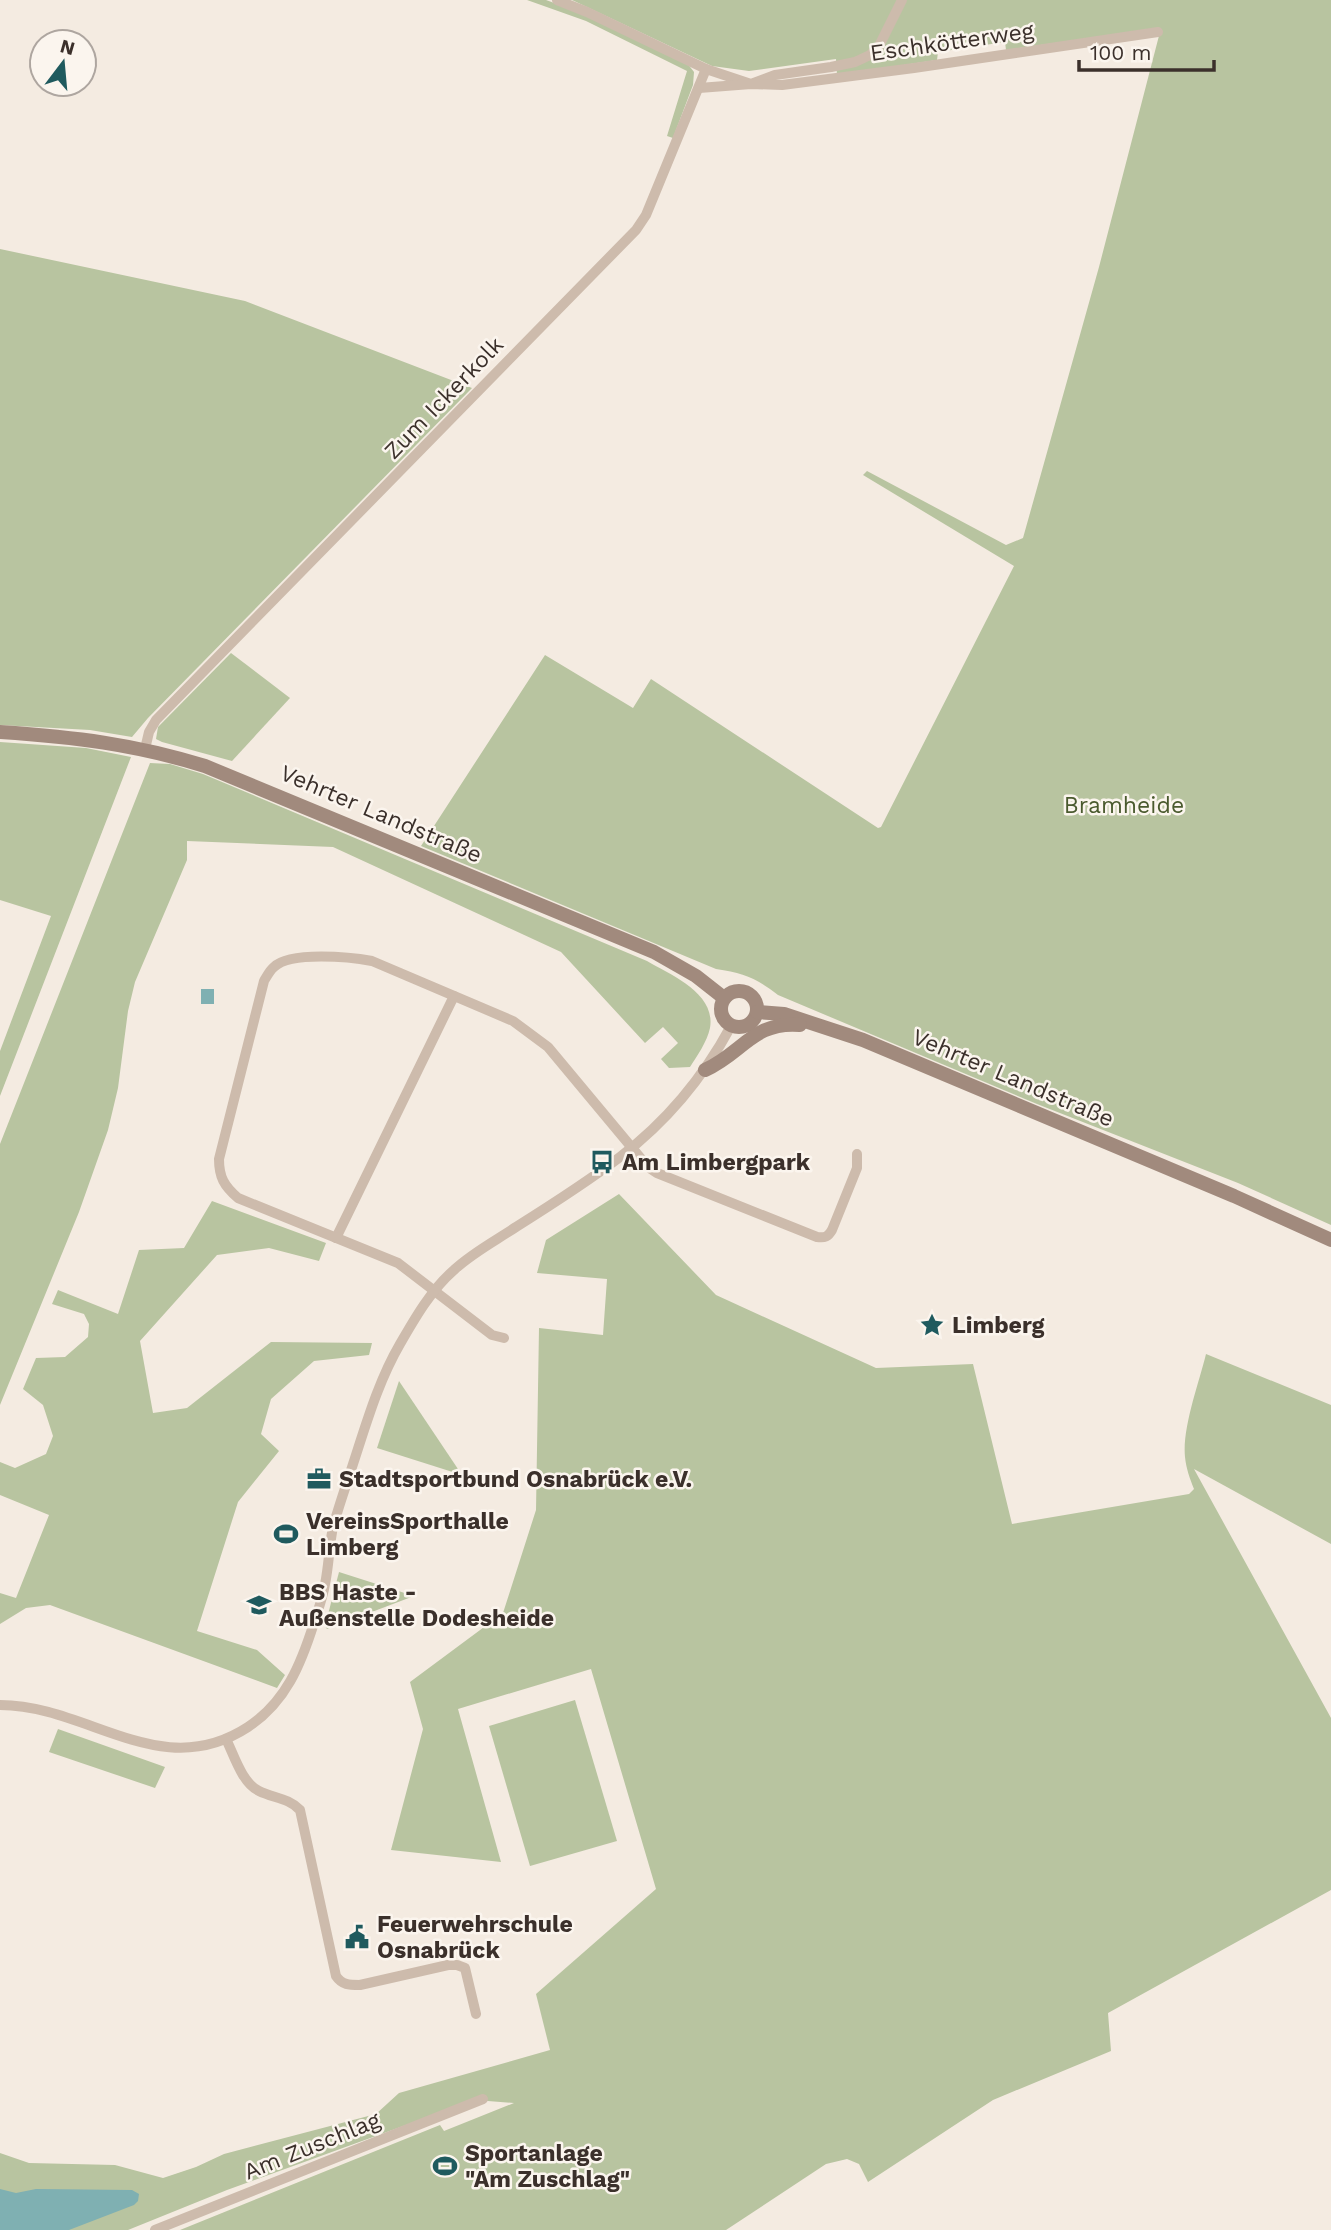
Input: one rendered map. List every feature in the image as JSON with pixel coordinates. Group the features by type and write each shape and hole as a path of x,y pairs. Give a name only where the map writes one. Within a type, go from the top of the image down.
{"main road":[{"name":"Vehrter Landstraße","path":"0,732 85,738 145,749 205,766 654,952 696,976 724,998"},
{"path":"743,991 757,1004 757,1012 755,1019 746,1027 731,1026 720,1009 724,998 733,992 743,991"},
{"name":"Vehrter Landstraße","path":"757,1012 784,1014 863,1040 1246,1206 1331,1240"},
{"path":"705,1070 723,1062 746,1041 770,1027 785,1023 800,1025 812,1022"}],"street":[{"path":"557,0 706,69 751,84"},
{"path":"699,88 751,84 775,75 855,62 870,55 879,46 902,0"},
{"name":"Eschkötterweg","path":"751,84 795,83 1158,32"},
{"name":"Zum Ickerkolk","path":"145,749 149,732 156,720 636,230 646,215 706,69"},
{"path":"504,1338 492,1335 398,1263 238,1198 226,1188 219,1175 219,1159 264,981 274,966 290,958 353,957 372,961 513,1021 548,1047 648,1167 657,1173 824,1238 832,1230 857,1168 857,1154"},
{"path":"336,1238 454,996"},
{"path":"0,1705 63,1715 126,1739 152,1746 176,1748 201,1746 226,1739 268,1712 295,1676 305,1650 325,1587 333,1526 373,1404 398,1348 435,1291 453,1270 477,1252 569,1193 631,1148 660,1121 705,1070 731,1026"},
{"path":"226,1739 248,1782 257,1790 288,1801 300,1810 336,1976 340,1982 360,1985 457,1965 465,1968 476,2014"},
{"name":"Am Zuschlag","path":"155,2230 483,2099"}],"green space":[{"path":"527,0 546,0 590,16 687,63 694,72 693,85 673,138 667,136 687,71 586,21"},
{"name":"Bramheide","path":"572,0 1331,0 1331,1225 1238,1183 1037,1104 778,995 749,977 716,969 421,846 545,655 633,708 651,679 878,828 881,827 1014,566 863,475 867,471 1006,545 1023,538 1099,267 1161,28 1006,50 1005,42 938,52 937,60 837,75 836,59 749,71 712,66"},
{"path":"0,249 245,301 472,388 132,737 90,730 0,725"},
{"path":"231,653 290,698 232,761 156,739 158,727"},
{"path":"0,742 86,748 131,757 0,1096 0,1051 51,916 0,900"},
{"path":"150,763 170,764 203,774 647,961 679,979 699,995 710,1016 710,1028 690,1067 669,1068 661,1059 678,1043 663,1027 645,1043 561,952 333,847 187,841 187,860 135,982 128,1011 118,1088 108,1130 79,1212 0,1405 0,1144"},
{"path":"619,1194 716,1295 876,1368 973,1364 1012,1524 1189,1494 1194,1489 1186,1461 1186,1433 1206,1354 1331,1405 1331,1544 1194,1469 1331,1718 1331,1890 1108,2013 1111,2051 993,2100 868,2182 859,2164 847,2159 826,2164 726,2230 180,2230 440,2125 444,2131 514,2103 475,2100 227,2190 128,2230 0,2230 0,2153 29,2163 115,2165 163,2178 224,2154 376,2114 399,2093 550,2050 536,1994 656,1889 591,1669 458,1709 501,1862 391,1850 423,1729 410,1682 503,1613 536,1510 539,1328 603,1335 607,1279 537,1273 546,1240"},
{"path":"212,1201 326,1243 319,1261 269,1248 217,1255 140,1341 153,1413 187,1408 271,1342 372,1343 369,1355 314,1361 271,1399 261,1434 279,1451 238,1502 197,1631 257,1650 285,1675 277,1688 50,1605 26,1608 0,1624 0,1593 16,1598 49,1515 0,1495 0,1462 15,1468 46,1454 53,1436 43,1405 23,1389 36,1358 65,1357 88,1337 89,1324 84,1314 52,1304 58,1290 118,1314 139,1250 184,1248"},
{"path":"399,1381 462,1475 377,1448"},
{"path":"339,1572 414,1596 327,1629 325,1626"},
{"path":"575,1700 617,1841 530,1866 489,1726"},
{"path":"58,1729 165,1767 155,1788 49,1752"}],"water":[{"path":"201,989 214,989 214,1004 201,1004"},
{"path":"0,2189 16,2193 36,2189 132,2190 139,2194 134,2205 69,2230 0,2230"}],"place":[{"name":"Am Limbergpark","path":"602,1162"},
{"name":"Limberg","path":"932,1325"},
{"name":"Stadtsportbund Osnabrück e.V.","path":"319,1479"},
{"name":"VereinsSporthalle Limberg","path":"286,1534"},
{"name":"BBS Haste - Außenstelle Dodesheide","path":"259,1605"},
{"name":"Feuerwehrschule Osnabrück","path":"357,1937"},
{"name":"Sportanlage \"Am Zuschlag\"","path":"445,2166"}]}
